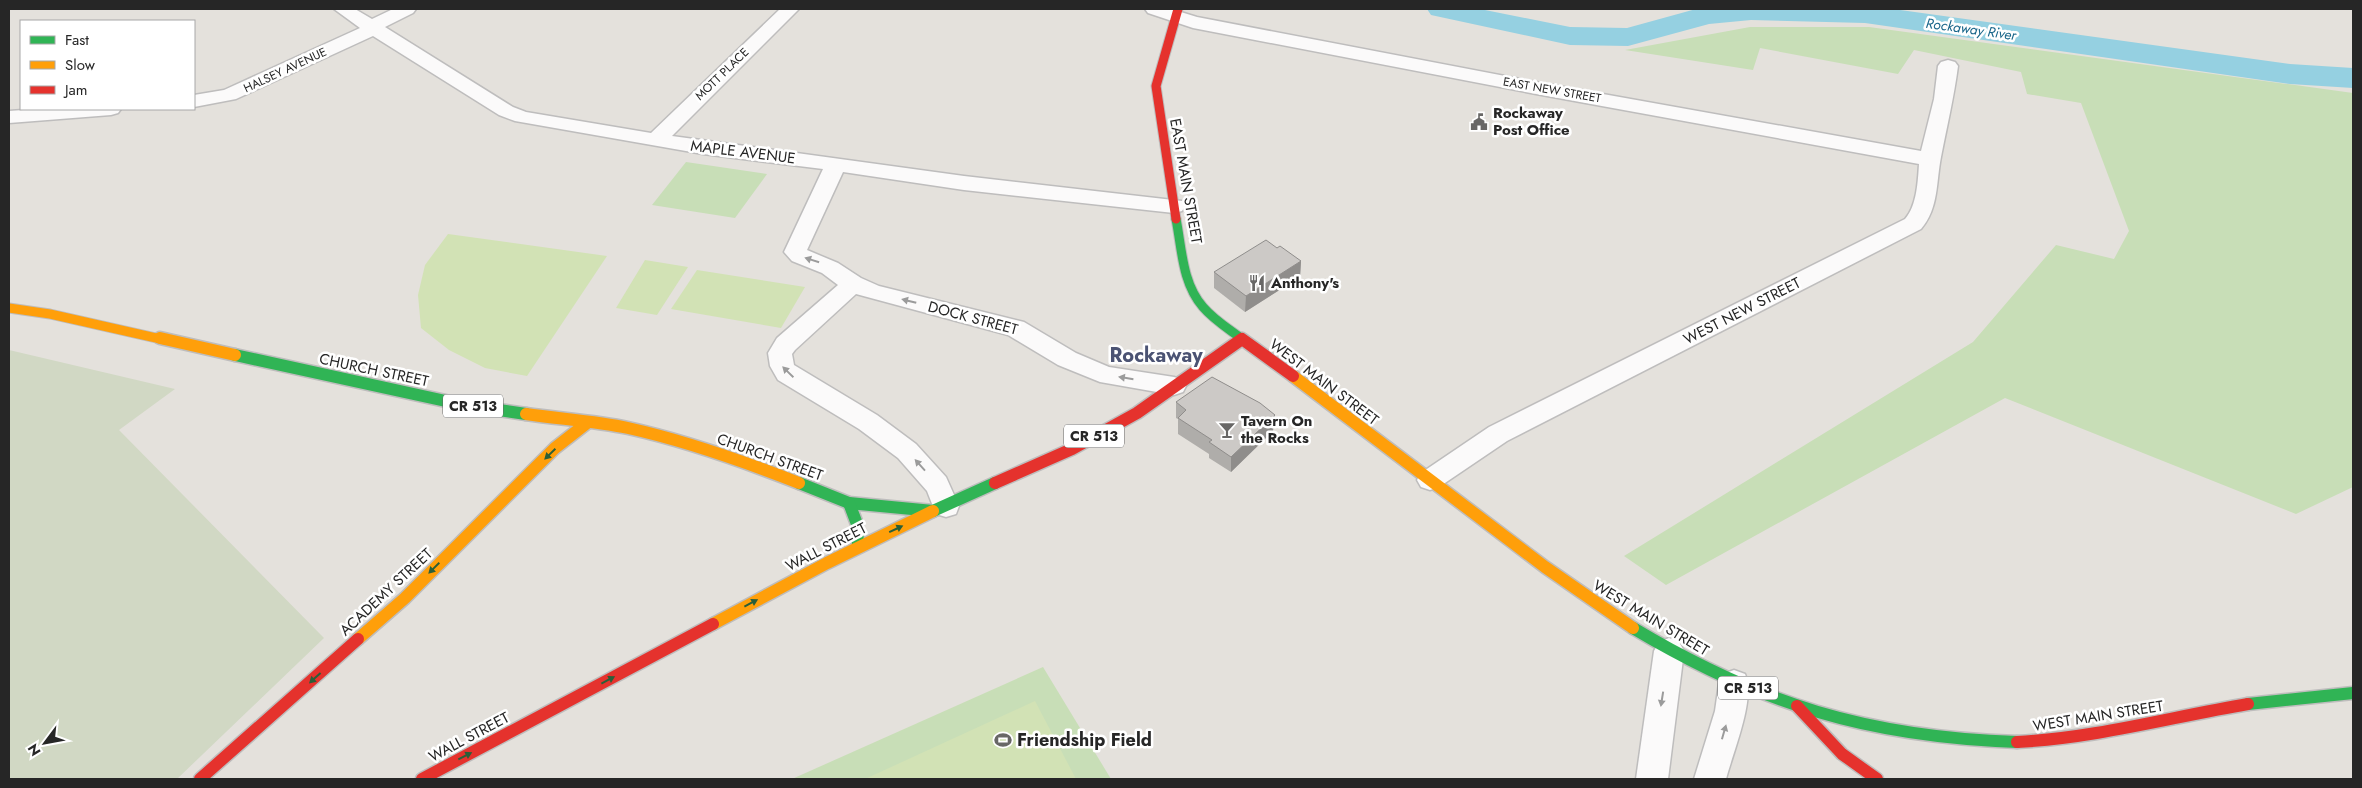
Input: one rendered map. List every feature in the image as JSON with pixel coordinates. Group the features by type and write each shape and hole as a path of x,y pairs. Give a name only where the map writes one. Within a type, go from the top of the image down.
{"main road":[{"name":"EAST MAIN STREET","path":"1177,12 1156,86 1174,206 1188,281 1194,296 1203,308 1242,339"},
{"name":"CHURCH STREET","path":"9,308 50,314 464,405 626,428 669,438 740,460 849,503 940,508"},
{"name":"WEST MAIN STREET","path":"1242,339 1562,580 1670,651 1734,683 1797,706 1869,726 1934,738 1991,742 2046,741 2128,728 2228,707 2353,693"},
{"name":"WALL STREET","path":"422,779 858,547 1072,448 1137,413 1242,339"},
{"name":"ACADEMY STREET","path":"200,779 405,598 548,455 587,423"},
{"path":"849,503 857,524 858,547"},
{"path":"1797,706 1842,754 1877,779"}],"street":[{"name":"MAPLE AVENUE","path":"343,9 506,111 522,117 656,140 964,183 1174,206"},
{"name":"HALSEY AVENUE","path":"195,101 229,95 407,9"},
{"name":"MOTT PLACE","path":"656,140 790,9"},
{"name":"EAST NEW STREET","path":"1154,9 1177,12 1193,22 1536,88 1930,159"},
{"name":"WEST NEW STREET","path":"1430,480 1498,434 1913,224 1919,217 1928,185 1930,159 1944,99 1948,66"},
{"path":"9,117 98,110"},
{"name":"DOCK STREET","path":"836,164 796,244 795,252 800,256 830,268 853,284 873,292 1016,328 1067,359 1090,370 1109,376 1174,386"},
{"path":"853,284 786,344 780,353 782,366 787,374 882,432 903,447 938,485 940,508"},
{"path":"1652,779 1670,651"},
{"path":"1710,779 1730,711 1734,683"}],"green space":[{"path":"1750,27 1869,27 2353,93 2353,487 2296,514 2005,398 1666,585 1624,556 1973,342 2056,245 2114,259 2129,231 2081,103 2027,94 2021,72 1914,50 1898,74 1760,48 1753,70 1625,50"},
{"path":"686,162 767,174 735,218 652,205"},
{"path":"448,234 607,256 527,376 485,368 449,350 421,328 418,295 425,265"},
{"path":"645,260 688,267 657,315 616,308"},
{"path":"697,270 805,287 781,328 671,309"},
{"path":"9,350 175,389 119,430 324,638 177,779 9,779"},
{"path":"1043,667 1111,779 792,779"},
{"name":"Friendship Field","path":"1035,701 1076,779 865,779"}],"building":[{"path":"1266,240 1277,248 1280,246 1301,261 1246,296 1214,272"},
{"name":"Tavern On the Rocks","path":"1212,377 1260,403 1275,415 1231,457 1209,442 1212,440 1178,418 1186,410 1176,402"}],"waterway":[{"name":"Rockaway River","path":"1442,9 1570,36 1628,37 1707,15 1751,11 1865,14 2290,74 2353,78"}],"traffic: fast":[{"path":"1176,219 1187,277 1196,298 1212,316 1242,339"},
{"path":"235,355 464,405 526,414"},
{"path":"799,483 849,503 933,511 995,483"},
{"path":"849,503 857,524 858,547"},
{"path":"1633,628 1676,654 1722,677 1816,713 1866,726 1916,735 1966,740 2017,742"},
{"path":"2248,704 2353,693"}],"traffic: slow":[{"path":"9,308 50,314 235,355"},
{"path":"1293,376 1545,567 1633,628"},
{"path":"526,414 602,424 650,433 715,452 799,483"},
{"path":"358,639 405,598 555,448 587,423"},
{"path":"713,624 827,563 933,511"}],"traffic: jam":[{"path":"1176,219 1156,86 1178,9"},
{"path":"995,483 1072,449 1137,413 1242,339 1293,376"},
{"path":"422,779 713,624"},
{"path":"200,779 358,639"},
{"path":"2017,742 2046,741 2104,733 2248,704"},
{"path":"1797,706 1842,754 1877,779"}],"place":[{"name":"Rockaway Post Office","path":"1479,122"},
{"name":"Anthony's","path":"1257,283"},
{"name":"Tavern On the Rocks","path":"1227,430"},
{"name":"Friendship Field","path":"1003,740"}],"district":[{"name":"Rockaway","path":"1156,355"}]}
